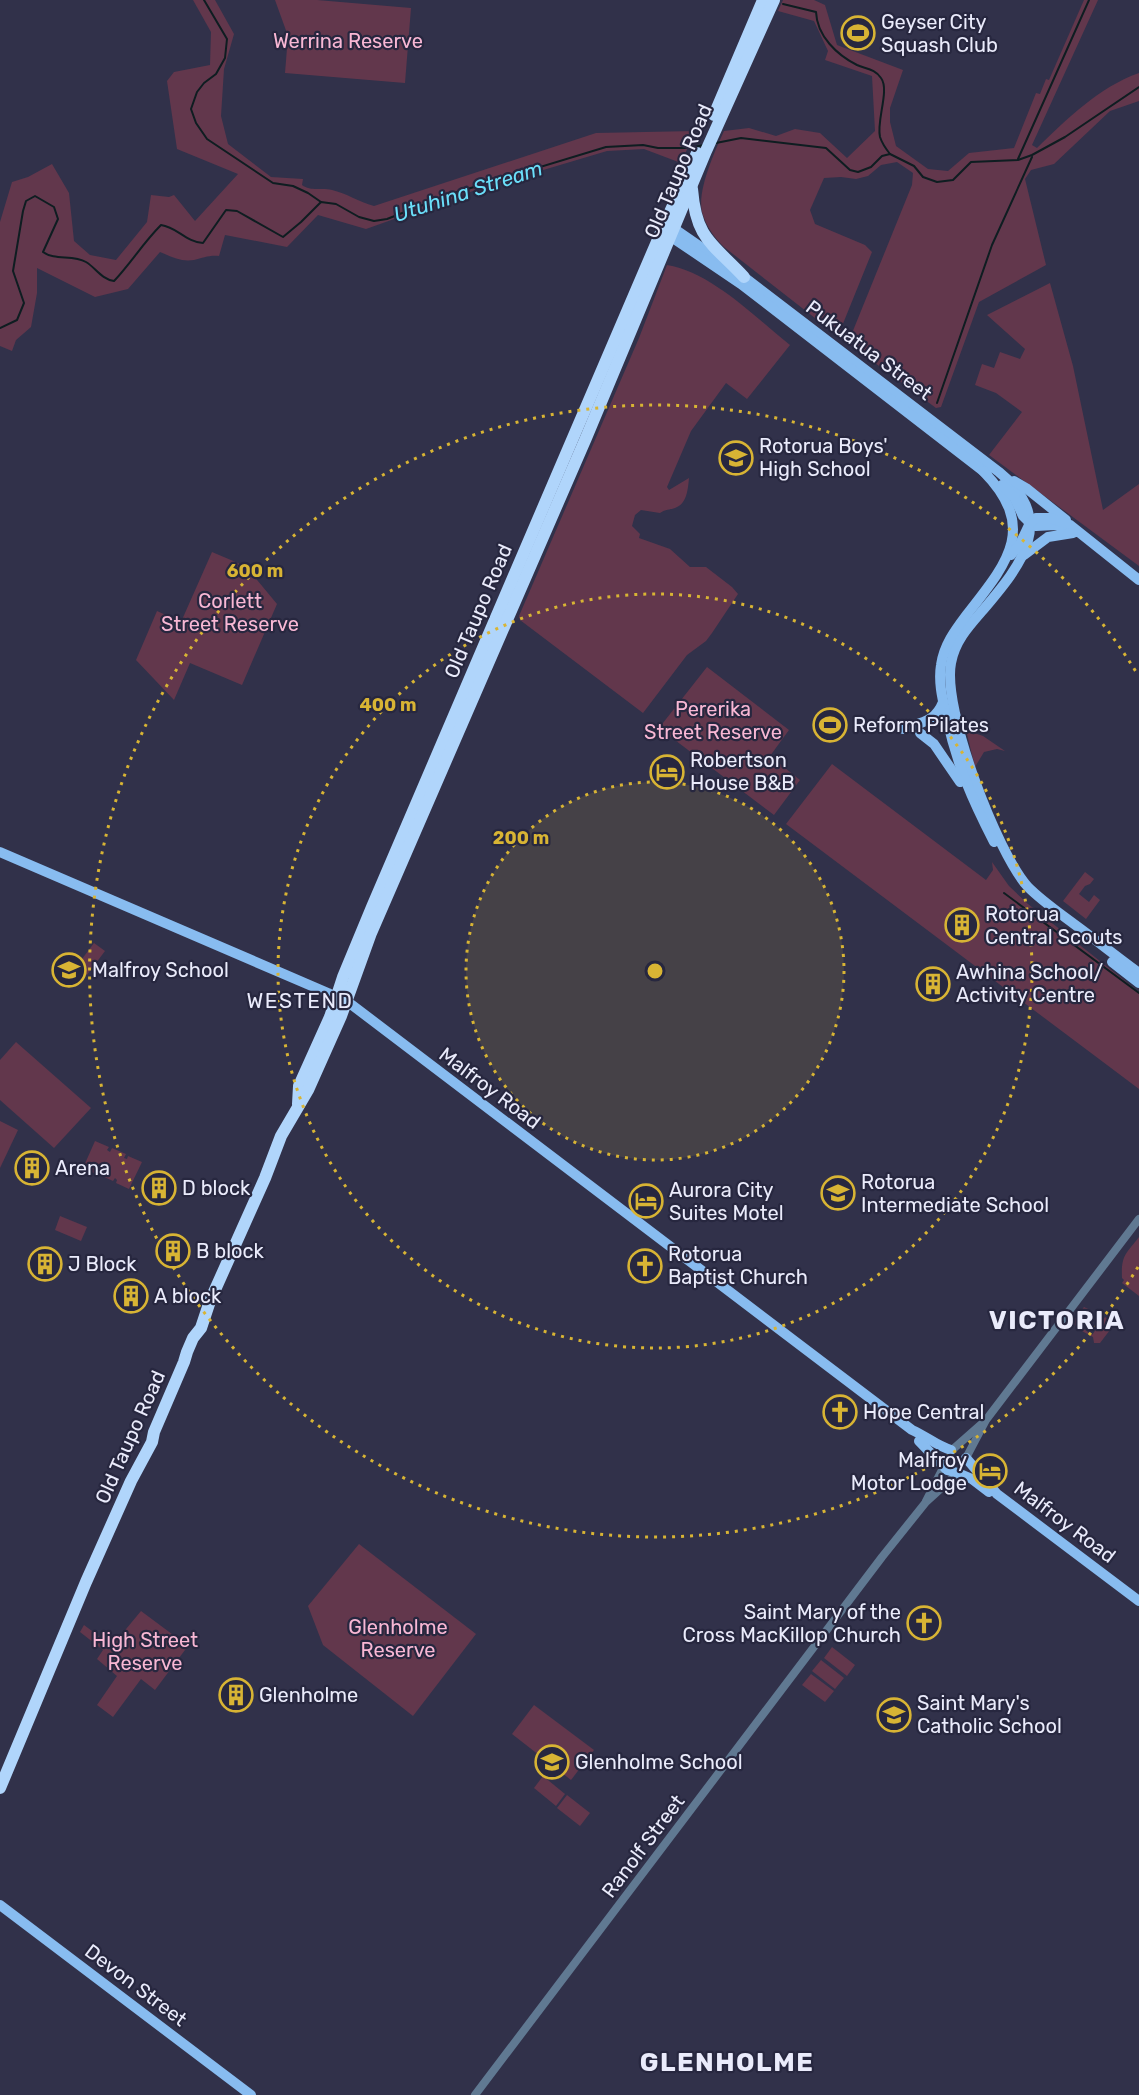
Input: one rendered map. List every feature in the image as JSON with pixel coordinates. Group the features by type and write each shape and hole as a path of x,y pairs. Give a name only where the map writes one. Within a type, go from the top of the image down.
{"highway":[{"name":"Old Taupo Road","path":"0,1788 124,1495 152,1442 154,1432 193,1338 201,1328 210,1301 265,1179 281,1136 298,1105 299,1086 341,999 372,907 602,402 668,229 710,133 763,0"},
{"name":"Old Taupo Road","path":"710,133 774,0"},
{"name":"Old Taupo Road","path":"449,742 563,460 633,300 692,184 702,152"},
{"path":"692,184 696,217 701,230 710,243 744,277"},
{"name":"Old Taupo Road","path":"620,359 623,340 635,309 636,304 633,300"},
{"path":"579,424 586,424 595,407 602,402"},
{"path":"563,460 570,458 579,439 586,438"}],"main road":[{"name":"Pukuatua Street","path":"668,229 744,277 1006,477 1022,495 1030,523"},
{"name":"Pukuatua Street","path":"668,229 983,471"},
{"path":"983,471 1009,492 1018,504 1023,516 1030,523 1029,536 1023,555 1013,571 960,638 952,656 950,684 958,729 975,783 989,815 1007,854 1027,886 1042,900 1139,973"},
{"path":"983,471 999,489 1011,511 1013,538 1007,559"},
{"path":"1006,477 1026,488 1058,513 1073,529"},
{"path":"1139,580 1061,520 1036,518 1030,523 1017,549 1007,559 948,641 942,658 940,676 943,702 957,759 971,796 1006,866 1028,896 1139,983"},
{"path":"1023,555 1048,537 1073,529"},
{"path":"903,729 927,721 936,715 943,702"},
{"path":"920,733 934,744 971,796"},
{"name":"Malfroy Road","path":"0,852 341,999 369,1017 912,1430 937,1446 951,1450"},
{"name":"Malfroy Road","path":"912,1430 918,1440 944,1466"},
{"path":"951,1450 960,1451 966,1458 966,1466 958,1473 950,1472 944,1466 945,1456 951,1450"},
{"name":"Malfroy Road","path":"966,1458 997,1494 1139,1601"},
{"name":"Malfroy Road","path":"958,1473 997,1494"},
{"name":"Devon Street","path":"0,1905 251,2095"}],"street":[{"path":"966,1458 986,1420 1139,1219"},
{"path":"951,1450 986,1420"},
{"name":"Ranolf Street","path":"926,1502 944,1466"},
{"name":"Ranolf Street","path":"475,2095 926,1502 958,1473"}],"green space":[{"path":"193,0 215,0 234,34 224,69 221,116 228,144 271,177 303,179 302,185 305,187 337,191 374,206 596,133 695,131 681,163 644,149 607,151 473,191 366,229 318,215 287,247 225,235 219,256 185,260 160,252 128,289 95,297 37,268 37,293 31,327 16,340 12,351 0,346 0,222 12,182 28,177 52,164 69,193 74,241 90,255 116,260 147,222 151,195 169,197 174,195 195,221 238,174 177,149 167,81 174,72 210,65 211,32"},
{"name":"Werrina Reserve","path":"275,0 317,0 411,8 405,83 285,73 288,36"},
{"path":"783,0 814,0 825,5 837,45 903,70 890,108 890,122 896,146 928,169 948,171 969,153 1014,148 1036,93 1040,94 1046,79 1049,80 1084,0 1098,0 1032,145 1037,148 1097,95 1139,73 1139,101 1110,111 1054,164 1031,170 1025,179 1046,265 979,302 941,407 936,408 848,343 912,185 913,173 897,162 881,165 868,176 856,179 824,178 810,210 815,224 865,245 872,252 838,336 724,247 711,231 702,212 704,182 724,131 749,128 776,136 795,129 820,133 847,158 875,131 872,76 825,60 828,51 814,21 778,11"},
{"path":"667,265 683,269 716,286 790,345 747,399 726,383 691,431 667,487 669,490 689,478 686,496 682,503 660,513 641,510 635,515 632,526 640,534 639,538 670,549 690,567 706,567 738,594 706,641 687,655 643,713 520,620 519,616 639,338"},
{"path":"1050,283 1073,366 1103,510 1139,484 1139,566 989,455 1022,412 996,393 975,385 982,364 994,368 1000,352 1020,359 1025,349 987,315"},
{"name":"Corlett Street Reserve","path":"212,552 248,569 277,604 242,685 190,663 174,700 136,660 157,611 181,622"},
{"name":"Pererika Street Reserve","path":"707,667 789,730 770,756 800,780 774,815 659,728"},
{"path":"966,730 983,736 1005,751 997,749 984,752 975,767"},
{"path":"832,764 986,880 993,870 992,862 1009,886 1028,904 1139,992 1139,1089 786,824"},
{"path":"1085,872 1094,879 1079,894 1089,902 1094,895 1100,900 1086,919 1063,901"},
{"path":"94,943 105,951 87,975 76,967"},
{"path":"16,1042 91,1108 54,1148 0,1100 0,1060"},
{"path":"0,1121 18,1130 0,1168"},
{"path":"95,1141 109,1147 107,1150 110,1152 112,1148 126,1154 124,1158 127,1159 128,1156 142,1162 129,1189 116,1183 115,1178 113,1181 100,1175 101,1172 98,1171 96,1174 83,1168"},
{"path":"60,1216 87,1227 81,1241 55,1230"},
{"path":"1139,1237 1139,1296 1122,1283 1124,1280 1122,1264 1125,1255"},
{"path":"1084,1307 1088,1309 1077,1324 1092,1335 1105,1317 1118,1326 1116,1328 1113,1326 1100,1343 1094,1343 1093,1337 1074,1324 1073,1327 1070,1325"},
{"name":"Glenholme Reserve","path":"359,1544 476,1634 413,1716 323,1645 308,1606"},
{"name":"High Street Reserve","path":"141,1611 188,1646 155,1690 141,1679 113,1717 97,1705 117,1676 97,1659 103,1650 80,1632 84,1625 112,1646"},
{"path":"832,1647 855,1665 847,1676 824,1658"},
{"path":"821,1660 844,1678 835,1689 812,1671"},
{"path":"811,1674 834,1691 825,1702 802,1685"},
{"path":"534,1705 594,1750 571,1780 512,1734"},
{"path":"543,1776 565,1794 556,1806 534,1788"},
{"path":"567,1795 590,1813 580,1826 557,1808"}],"waterway":[{"path":"204,0 227,39 225,58 216,74 197,92 191,109 196,123 207,139 273,183 293,186 321,202"},
{"path":"1018,159 1089,0"},
{"path":"783,4 816,12 820,29 829,44 842,56 879,75 884,90 879,130 884,146 890,154"},
{"name":"Utuhina Stream","path":"716,143 741,138 826,148 850,170 858,172 871,167 882,156 890,154 914,166 923,177 937,182 953,180 971,162 1018,160 1032,155 1065,137 1139,87"},
{"name":"Utuhina Stream","path":"0,328 17,320 24,303 13,271 23,211 26,201 35,196 54,207 58,219 43,252 48,255 81,260 114,281 161,225 203,243 226,210 237,211 283,237 321,202 336,204 359,217 374,221 387,219 451,194 606,147 643,145 658,148 689,148 704,145"},
{"path":"937,403 992,245 1032,157"},
{"path":"1004,893 1139,993"}],"place":[{"name":"Geyser City Squash Club","path":"858,33"},
{"name":"Rotorua Boys' High School","path":"736,458"},
{"name":"Reform Pilates","path":"830,725"},
{"name":"Robertson House B&B","path":"667,772"},
{"name":"Rotorua Central Scouts","path":"962,925"},
{"name":"Malfroy School","path":"69,970"},
{"name":"Awhina School/ Activity Centre","path":"933,984"},
{"name":"Arena","path":"32,1168"},
{"name":"D block","path":"159,1188"},
{"name":"Rotorua Intermediate School","path":"838,1193"},
{"name":"Aurora City Suites Motel","path":"646,1201"},
{"name":"B block","path":"173,1251"},
{"name":"J Block","path":"45,1264"},
{"name":"Rotorua Baptist Church","path":"645,1266"},
{"name":"A block","path":"131,1296"},
{"name":"Hope Central","path":"840,1412"},
{"name":"Malfroy Motor Lodge","path":"990,1471"},
{"name":"Saint Mary of the Cross MacKillop Church","path":"924,1623"},
{"name":"Glenholme","path":"236,1695"},
{"name":"Saint Mary's Catholic School","path":"894,1715"},
{"name":"Glenholme School","path":"552,1762"}],"district":[{"name":"WESTEND","path":"300,1000"},
{"name":"VICTORIA","path":"1057,1320"},
{"name":"GLENHOLME","path":"727,2062"}]}
